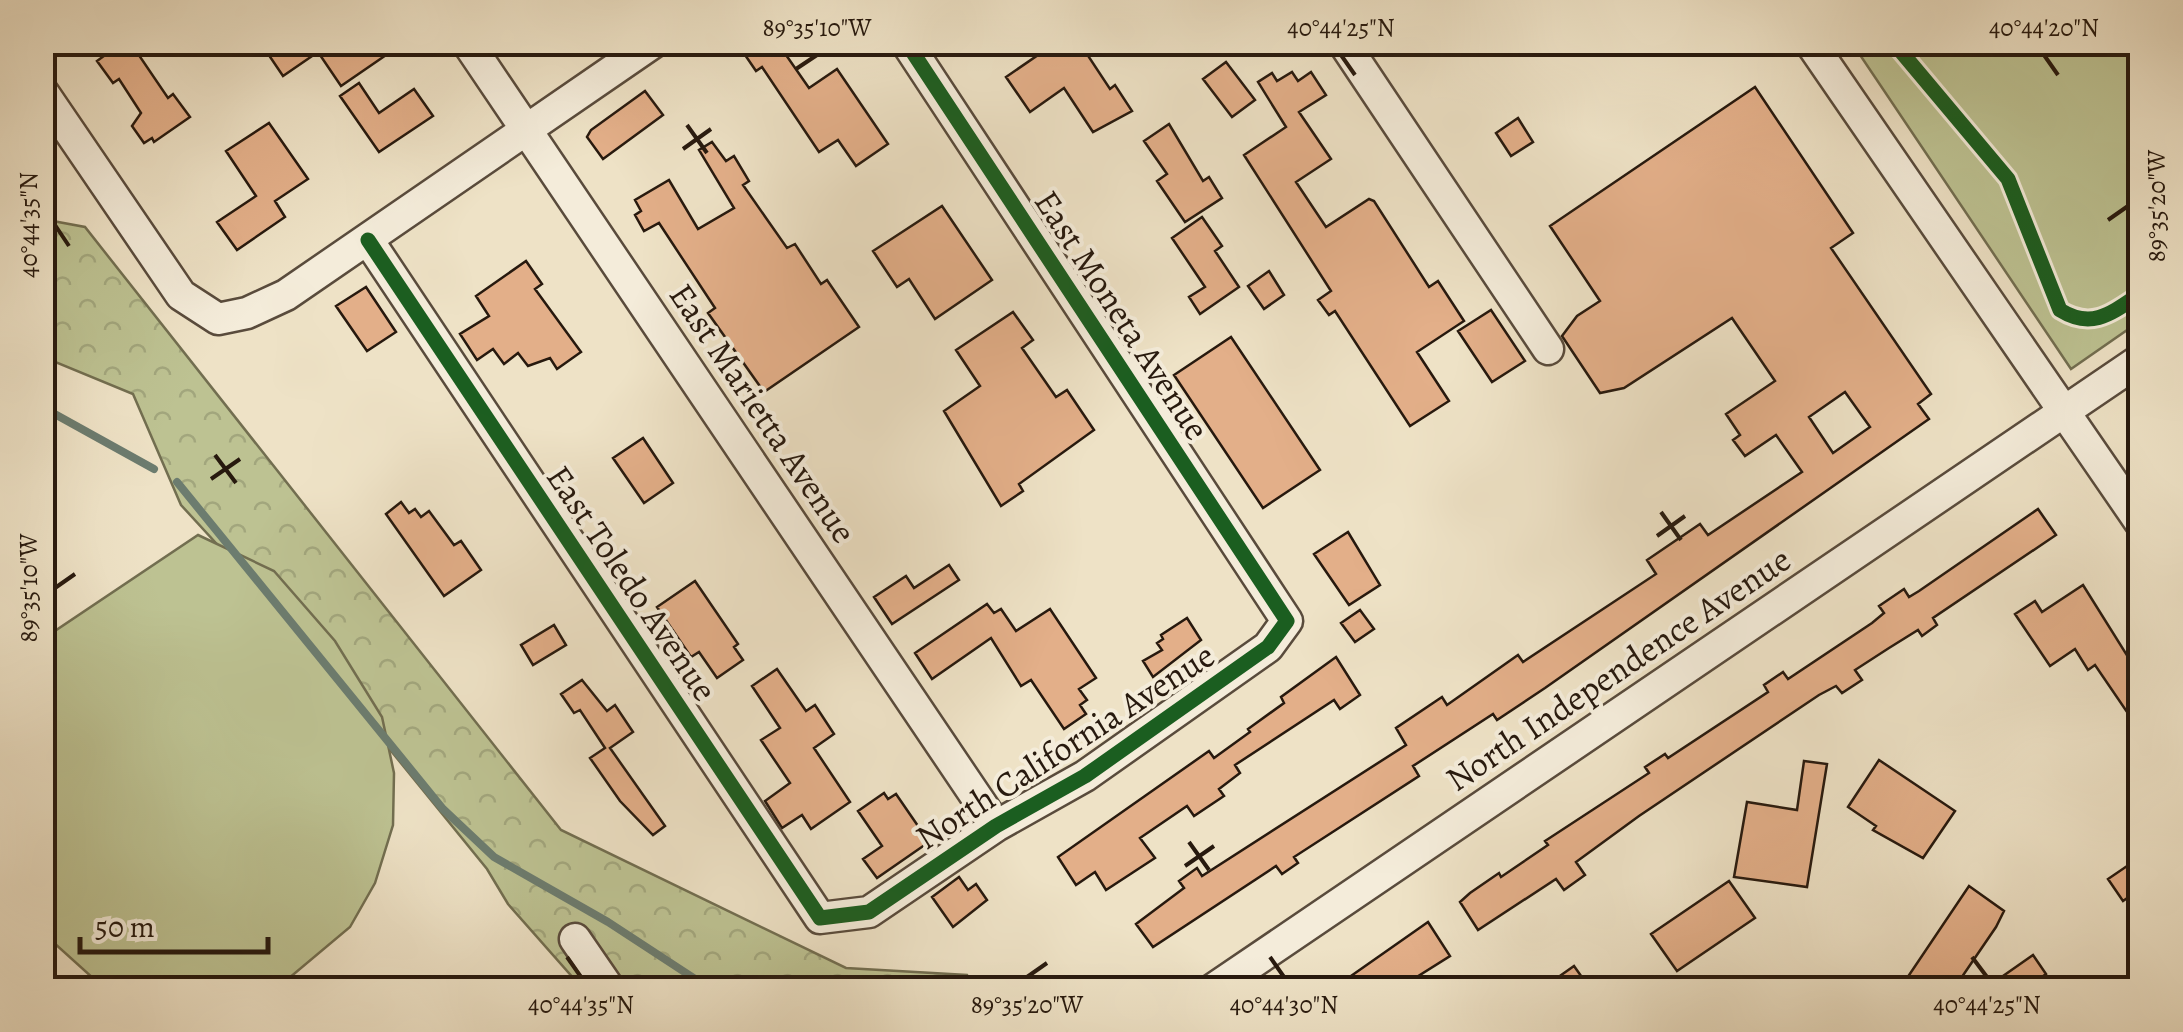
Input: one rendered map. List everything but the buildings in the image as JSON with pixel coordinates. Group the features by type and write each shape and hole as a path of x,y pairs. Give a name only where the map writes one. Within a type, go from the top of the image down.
{"street":[{"name":"East Marietta Avenue","path":"468,42 996,826"},
{"path":"42,90 180,294 218,319 247,313 286,295 654,42"},
{"name":"East Moneta Avenue","path":"906,42 1287,622"},
{"path":"1343,42 1548,349"},
{"path":"1810,42 2140,522"},
{"name":"East Toledo Avenue","path":"368,240 820,918 869,912"},
{"name":"North Independence Avenue","path":"1212,990 2140,360"},
{"name":"North California Avenue","path":"869,912 996,826 1085,776 1268,647 1287,622"},
{"path":"576,939 610,990"}],"green space":[{"path":"1852,43 2140,43 2140,321 2071,369"},
{"path":"42,219 85,227 561,830 846,968 967,975 975,989 583,989 508,904 487,869 270,602 181,505 133,394 43,357"},
{"path":"198,535 274,571 335,641 382,717 394,773 393,825 375,883 350,927 276,989 105,989 43,933 43,639"}],"waterway":[{"path":"42,407 154,469"},
{"path":"177,482 443,809 494,857 608,922 712,990"}],"cycle path":[{"path":"368,240 820,918 869,912 996,826 1085,776 1268,647 1287,621 906,42"},
{"path":"1893,42 2008,179 2060,310 2092,319 2111,313 2140,294"}]}
